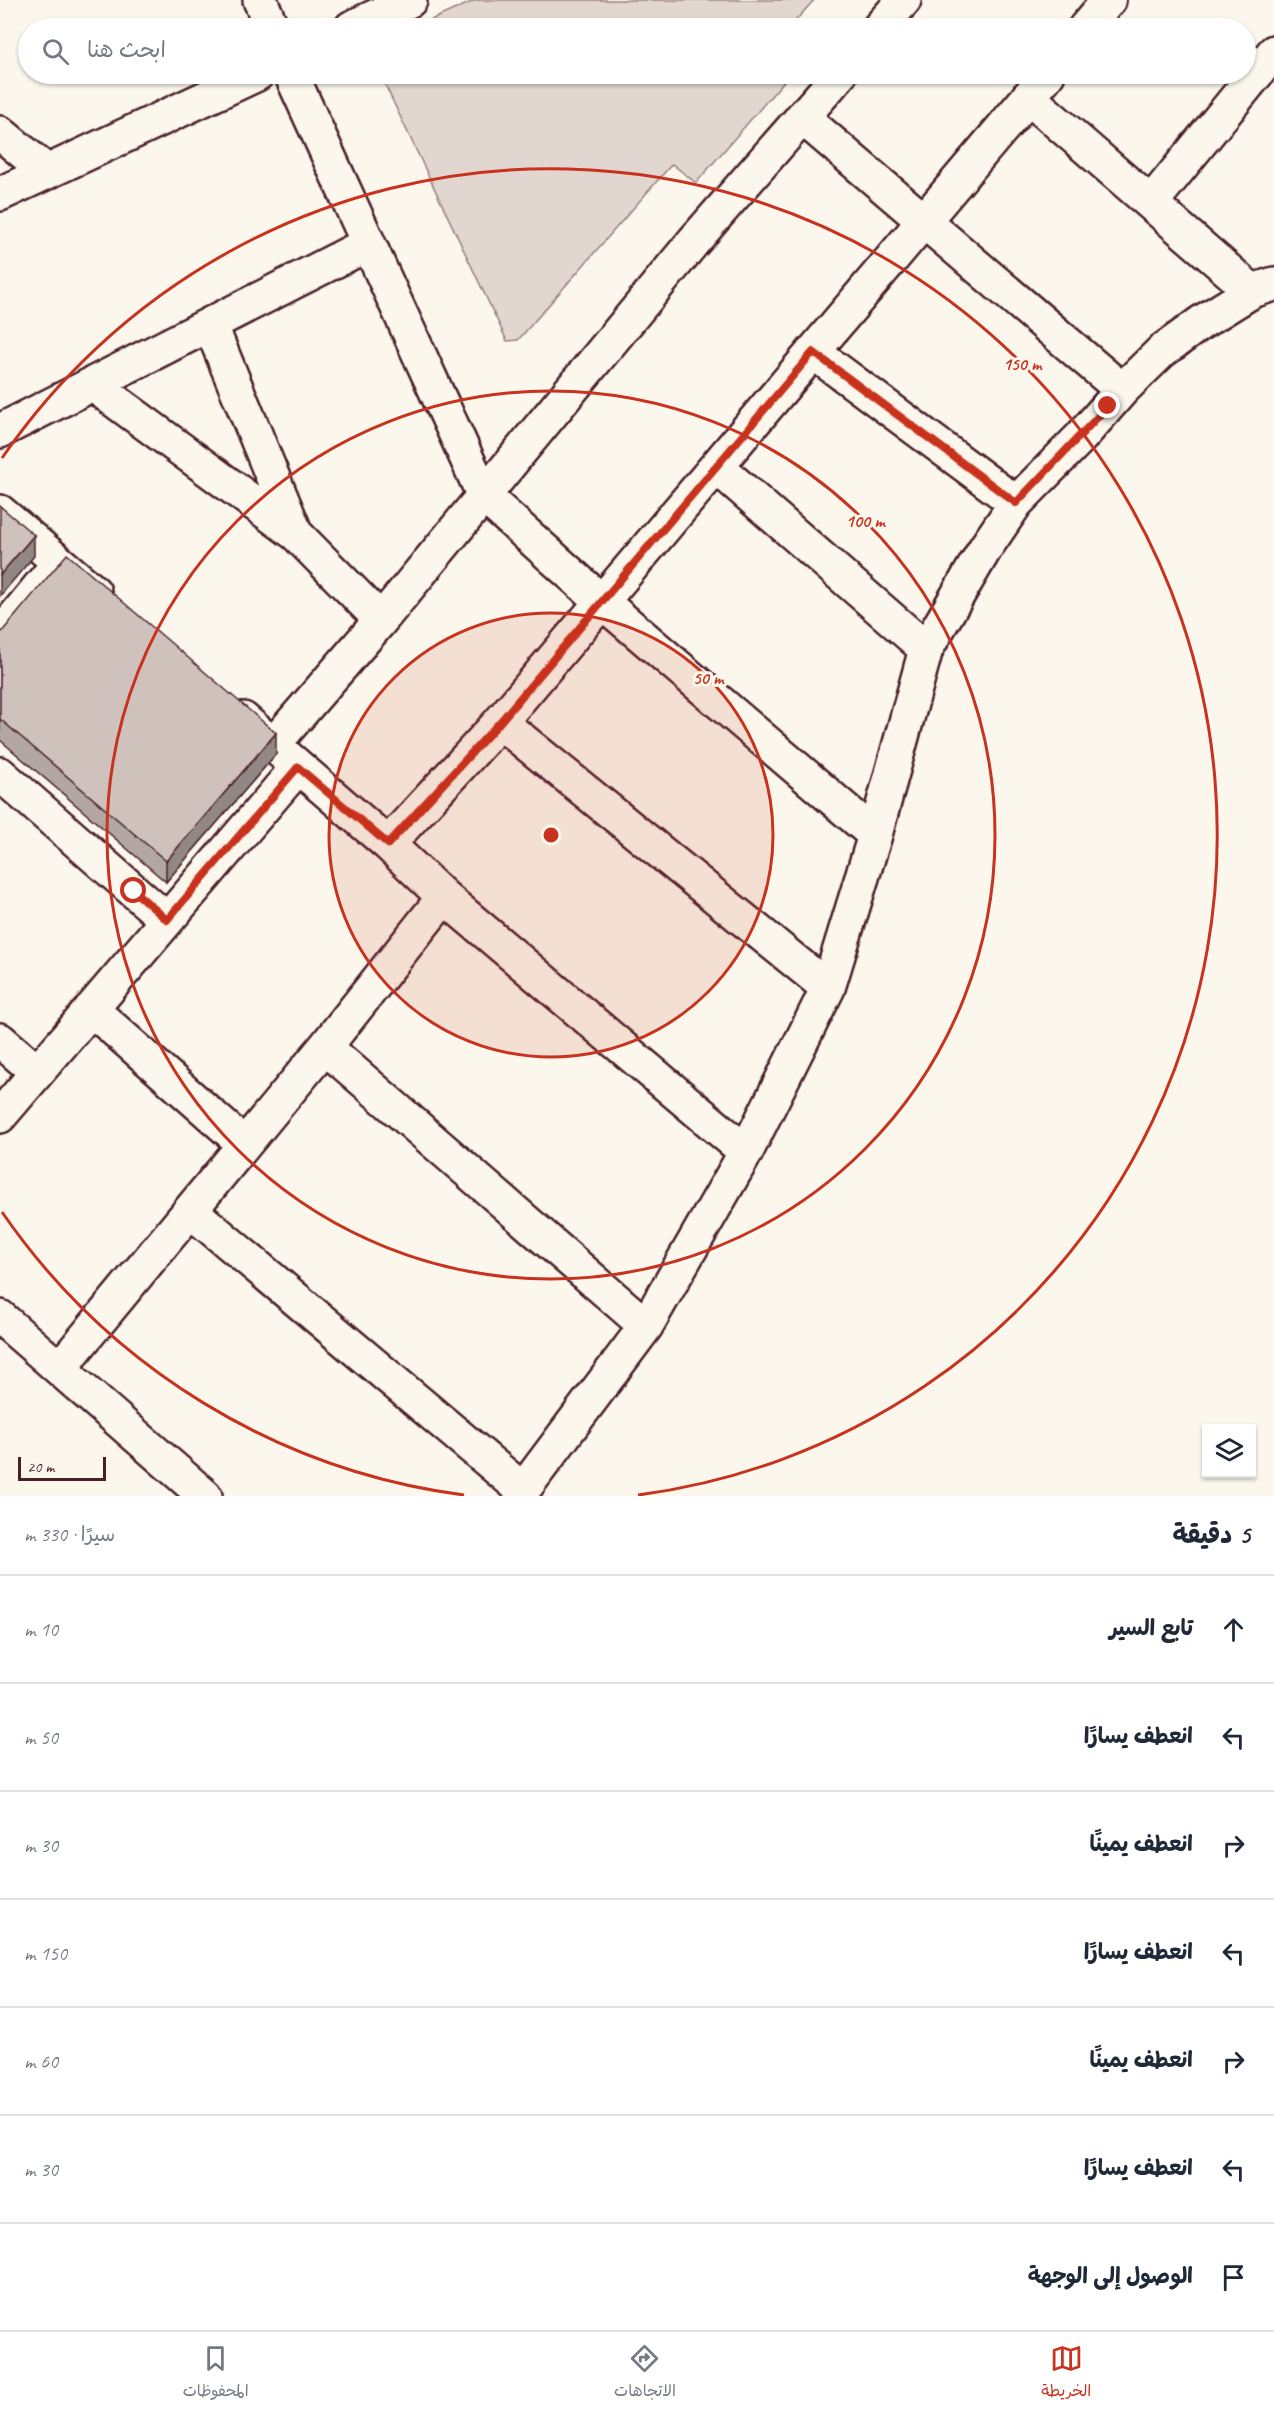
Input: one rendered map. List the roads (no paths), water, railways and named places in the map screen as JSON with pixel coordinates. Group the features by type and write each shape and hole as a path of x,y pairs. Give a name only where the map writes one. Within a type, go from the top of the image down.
{"street":[{"path":"260,0 268,18"},
{"path":"372,18 410,0"},
{"path":"888,18 904,0"},
{"path":"1094,18 1109,0"},
{"path":"1256,74 1274,52"},
{"path":"0,194 235,84"},
{"path":"296,84 483,496 601,601 875,835"},
{"path":"273,745 381,620 664,277 831,84"},
{"path":"1151,203 1248,84"},
{"path":"191,1211 523,1490 646,1326 746,1152 828,988 875,835 926,649 986,547 1016,503 1081,437 1122,390 1162,351 1202,322 1263,288 1151,203 1038,85 500,722 388,844"},
{"path":"802,117 1122,390"},
{"path":"0,133 46,171"},
{"path":"0,431 368,244"},
{"path":"210,324 296,534"},
{"path":"813,352 1016,503"},
{"path":"92,384 296,534 381,620"},
{"path":"717,467 926,649"},
{"path":"0,512 112,608"},
{"path":"0,635 59,563"},
{"path":"219,699 388,844 444,897 746,1152"},
{"path":"500,722 828,988"},
{"path":"0,1116 36,1071 298,767"},
{"path":"0,774 167,920"},
{"path":"60,1368 325,1047 444,897"},
{"path":"91,1009 244,1144"},
{"path":"0,1040 36,1071"},
{"path":"325,1047 646,1326"},
{"path":"0,1317 205,1496"}]}
